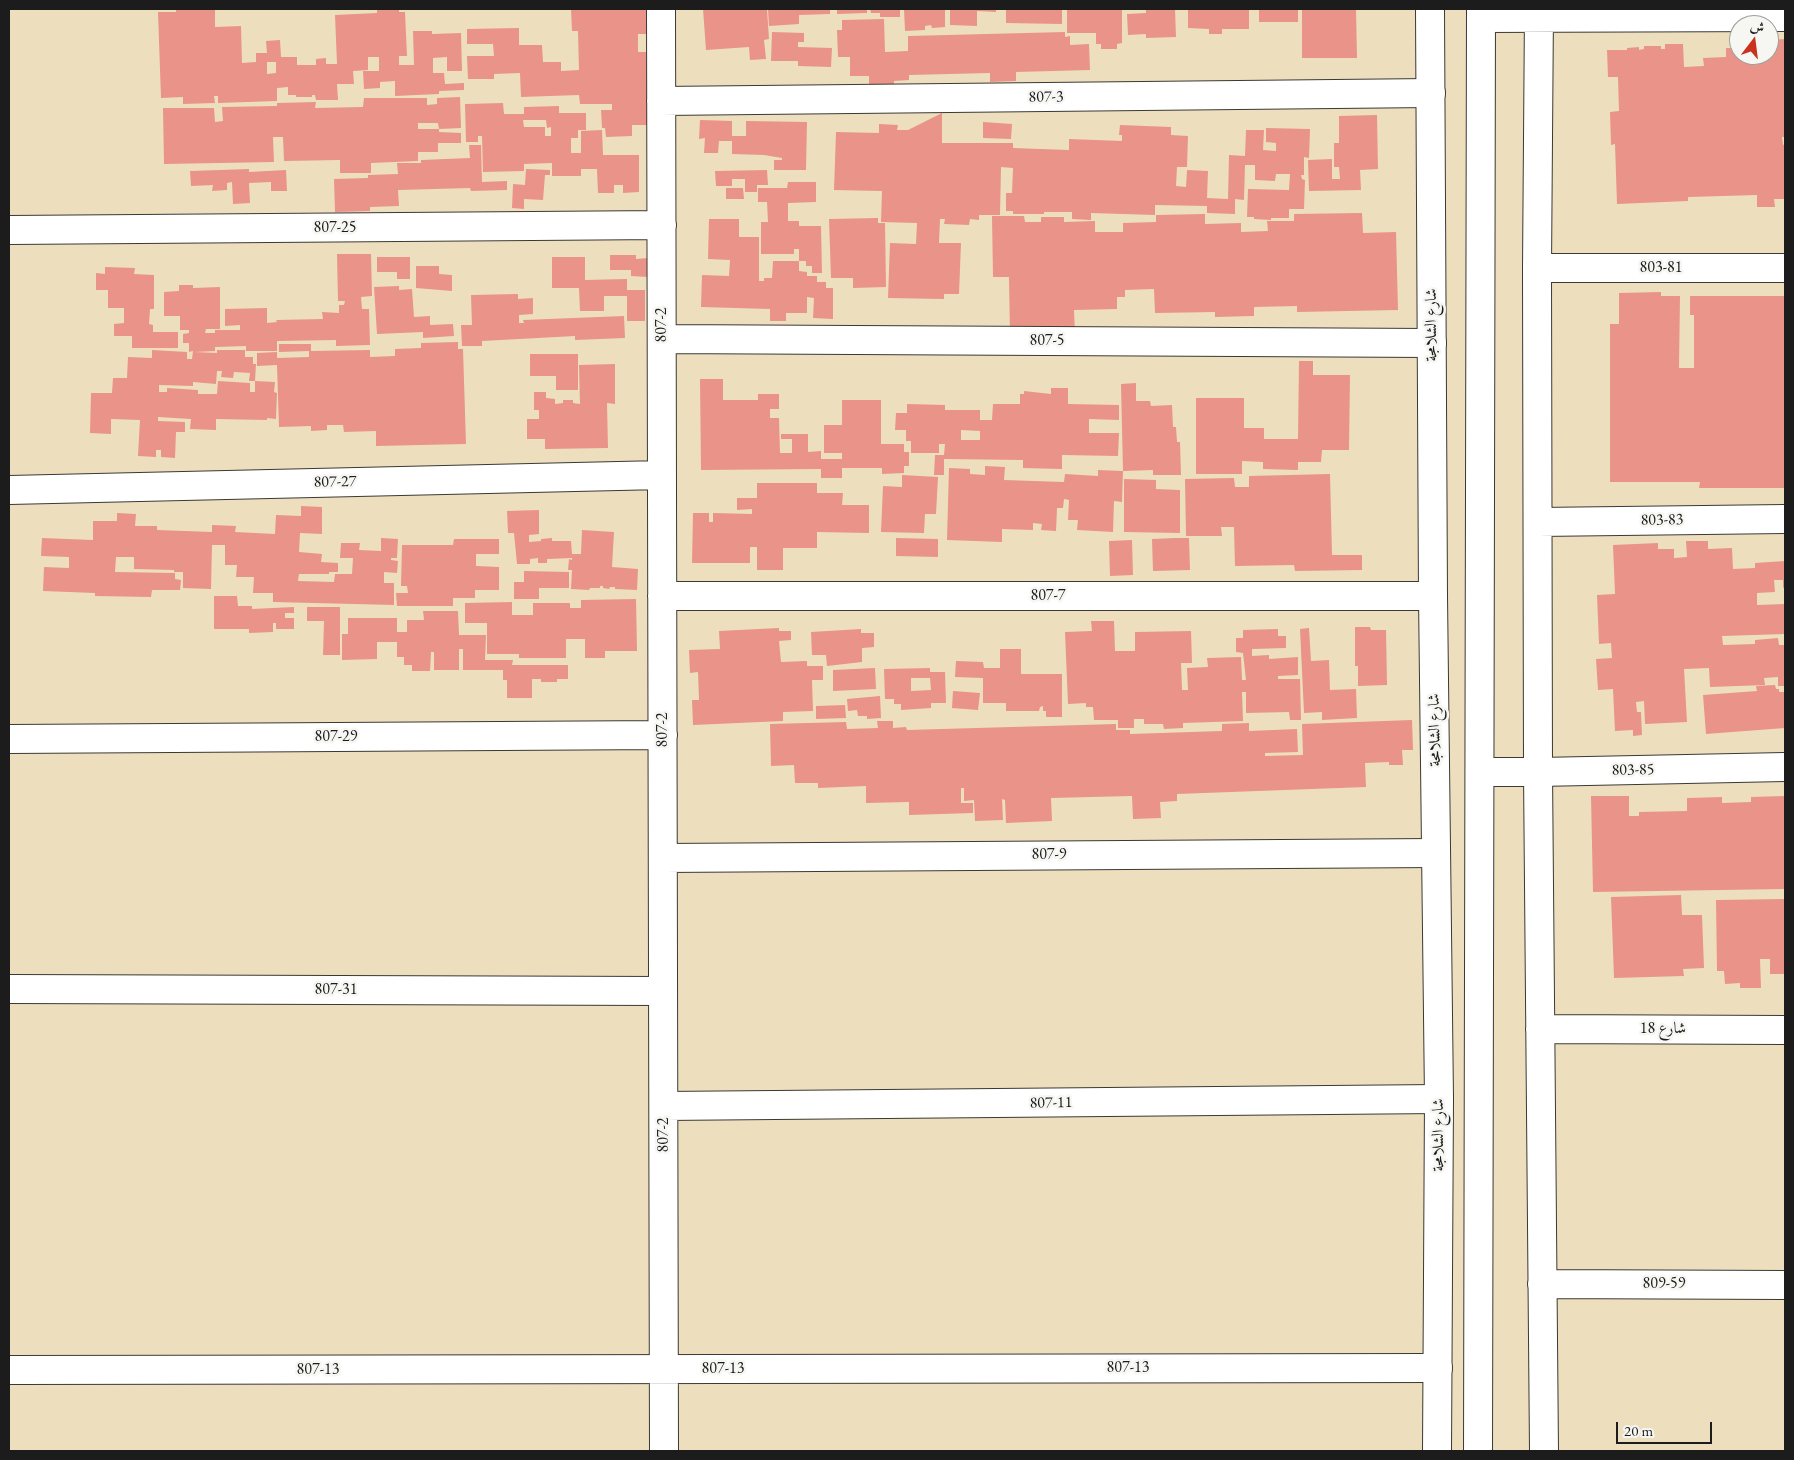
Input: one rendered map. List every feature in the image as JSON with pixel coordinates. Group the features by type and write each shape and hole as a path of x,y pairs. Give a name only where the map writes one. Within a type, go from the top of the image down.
{"street":[{"name":"807-2","path":"661,9 664,1451"},
{"name":"شارع الشلامجة","path":"1430,9 1433,596 1439,1099 1437,1451"},
{"path":"1478,1451 1481,13 1785,17"},
{"path":"1539,13 1537,268 1538,772 1544,1451"},
{"name":"807-3","path":"661,101 1431,93"},
{"name":"807-25","path":"9,230 662,225"},
{"name":"803-81","path":"1537,268 1785,268"},
{"name":"807-5","path":"662,339 1432,343"},
{"name":"807-27","path":"9,490 662,475"},
{"name":"803-83","path":"1538,522 1785,519"},
{"name":"807-7","path":"662,596 1433,596"},
{"name":"807-29","path":"9,739 663,735"},
{"name":"803-85","path":"1480,772 1785,767"},
{"name":"807-9","path":"663,858 1436,853"},
{"name":"807-31","path":"9,989 663,991"},
{"name":"شارع 18","path":"1540,1029 1785,1030"},
{"name":"807-11","path":"664,1106 1439,1099"},
{"name":"809-59","path":"1542,1284 1785,1285"},
{"name":"807-13","path":"9,1370 1438,1368"}],"building":[{"path":"176,9 215,9 215,27 241,26 242,63 256,62 256,53 267,53 266,41 280,40 281,57 297,57 297,65 316,65 316,59 326,58 326,64 337,64 335,15 377,13 377,9 399,9 399,12 405,12 407,56 399,56 399,65 414,65 413,31 432,31 432,34 461,33 462,71 447,71 447,57 433,58 433,73 444,73 445,84 464,83 464,90 439,91 439,94 395,96 395,81 380,82 380,88 364,89 363,71 379,71 379,57 368,57 368,70 353,71 354,84 337,84 338,100 316,100 315,95 312,95 312,97 296,97 296,95 288,95 288,87 277,88 277,101 218,103 218,96 214,96 215,103 183,104 183,97 161,98 158,12 176,12","holes":["267,62 276,62 276,73 267,74"]},
{"path":"571,9 650,9 650,34 638,34 638,52 646,52 648,125 632,125 632,136 606,137 605,128 602,128 601,110 612,110 612,104 580,104 579,95 521,97 520,73 494,74 494,79 468,79 467,56 494,56 493,44 467,44 467,29 519,28 519,45 542,45 543,62 561,62 561,71 579,70 578,31 572,31"},
{"path":"703,9 767,9 769,39 764,40 766,59 750,60 749,47 706,50"},
{"path":"768,9 830,9 830,14 799,15 799,24 769,26"},
{"path":"837,9 867,9 867,13 837,14"},
{"path":"870,9 900,9 900,17 880,17 880,13 871,13"},
{"path":"904,9 945,9 945,27 932,28 931,25 925,26 925,30 905,31"},
{"path":"950,9 996,9 996,12 977,11 977,26 950,25"},
{"path":"1006,9 1062,9 1062,24 1006,23"},
{"path":"1067,9 1122,10 1122,43 1117,44 1117,49 1101,49 1101,44 1096,44 1096,33 1067,33"},
{"path":"1146,9 1175,9 1176,37 1146,38 1146,34 1128,35 1127,14 1146,13"},
{"path":"1188,9 1249,9 1249,29 1222,29 1222,34 1209,34 1209,29 1188,28"},
{"path":"1259,9 1298,9 1298,22 1259,22"},
{"path":"1302,9 1356,9 1357,58 1302,58"},
{"path":"884,19 885,52 908,51 908,36 1065,32 1065,37 1070,36 1070,45 1089,44 1090,70 1016,72 1016,81 990,82 990,73 909,75 909,80 894,81 894,92 869,93 869,76 850,76 850,57 838,57 837,30 842,30 842,20"},
{"path":"772,32 804,33 804,42 798,42 798,47 832,48 831,67 798,66 798,61 771,61"},
{"path":"1779,39 1785,39 1785,137 1782,137 1783,145 1785,144 1785,199 1774,199 1775,207 1757,207 1757,195 1688,197 1688,201 1617,204 1615,144 1611,145 1610,112 1619,111 1618,77 1608,77 1607,50 1627,50 1627,48 1639,47 1639,50 1644,49 1644,46 1661,46 1661,49 1665,49 1665,44 1683,44 1684,67 1704,66 1703,58 1726,57 1726,48 1729,48 1729,65 1779,65"},
{"path":"460,97 461,128 439,129 439,132 461,133 461,143 438,143 438,152 418,152 418,161 371,163 371,173 340,173 340,160 284,161 283,137 273,137 274,162 164,164 163,108 214,108 215,122 223,121 222,107 277,106 277,103 316,102 315,108 363,107 364,98 427,98 427,105 437,104 437,98","holes":["418,123 438,123 439,129 418,129"]},
{"path":"503,103 504,114 524,114 524,107 559,106 559,113 586,113 586,130 578,130 578,138 571,138 571,153 581,153 581,131 602,130 603,155 639,155 639,192 623,193 623,185 614,185 614,193 598,193 597,169 581,169 581,176 552,176 552,163 524,164 524,171 483,172 482,136 478,136 478,142 466,142 465,104","holes":["523,120 546,120 547,128 551,127 551,136 545,136 545,127 524,127"]},
{"path":"942,113 942,143 1013,143 1013,148 1069,150 1069,139 1122,141 1122,135 1119,135 1120,125 1171,127 1171,135 1188,136 1187,167 1177,167 1176,186 1186,187 1187,170 1208,171 1207,198 1228,199 1229,155 1245,156 1246,130 1264,130 1263,150 1276,151 1276,143 1266,142 1266,128 1310,129 1309,158 1304,157 1304,175 1301,175 1302,179 1305,180 1304,209 1289,209 1289,218 1271,218 1271,220 1247,217 1248,189 1289,190 1290,174 1276,174 1275,181 1255,180 1255,165 1245,165 1244,200 1235,199 1235,214 1207,213 1207,206 1155,205 1155,215 1091,213 1091,220 1072,219 1072,212 1013,214 1013,211 1006,211 1006,193 1012,193 1013,168 1001,167 1000,215 979,215 979,220 970,219 969,225 944,224 945,219 940,219 939,243 961,243 959,294 944,294 944,299 888,298 890,243 916,244 917,223 881,222 882,191 834,190 836,132 879,133 879,124 898,125 897,130 908,130"},
{"path":"1377,115 1378,169 1360,170 1361,190 1309,191 1308,160 1332,159 1332,179 1340,179 1339,167 1334,167 1334,143 1339,143 1339,116"},
{"path":"700,120 732,121 732,136 746,136 746,121 807,122 806,170 774,170 774,160 782,160 782,158 764,155 732,154 732,141 719,141 718,153 704,153 705,138 699,139"},
{"path":"983,122 1012,124 1011,139 983,138"},
{"path":"469,145 481,145 482,182 507,181 507,190 471,191 470,188 398,190 399,206 370,207 370,211 335,212 334,179 368,178 368,175 398,174 397,163 421,163 421,160 470,158"},
{"path":"249,169 249,172 286,170 287,191 271,191 271,182 249,183 250,203 233,204 232,182 227,183 227,190 212,191 213,185 191,186 190,171"},
{"path":"526,169 550,170 550,175 545,175 543,200 524,199 524,209 512,208 513,184 525,185"},
{"path":"767,170 768,185 757,185 757,192 745,192 745,179 732,179 732,186 716,186 715,171"},
{"path":"788,182 816,182 816,202 788,203 788,221 799,221 799,226 821,226 822,273 812,273 812,266 806,266 806,261 799,261 799,249 794,249 794,254 761,254 761,222 768,222 767,202 758,202 758,188 787,188"},
{"path":"726,188 743,188 744,199 726,199"},
{"path":"1362,213 1363,233 1396,232 1398,310 1297,312 1297,306 1254,307 1254,316 1215,317 1215,312 1155,313 1154,289 1125,290 1125,297 1117,297 1117,309 1074,310 1075,335 1010,336 1009,277 993,277 992,216 1024,216 1025,222 1041,222 1041,217 1064,217 1064,222 1095,221 1095,232 1123,232 1123,223 1156,222 1156,215 1205,214 1205,224 1241,223 1241,232 1268,231 1267,221 1294,221 1294,214"},
{"path":"878,218 878,223 885,223 886,287 853,288 853,278 831,278 829,219"},
{"path":"709,219 739,219 739,237 759,237 759,281 764,281 764,278 772,278 773,261 799,261 799,271 807,272 807,276 817,276 817,282 826,282 826,288 833,288 833,319 813,318 814,298 807,297 807,313 786,313 786,321 770,321 770,309 701,307 702,275 729,276 730,260 708,259"},
{"path":"337,254 371,254 372,296 361,297 362,309 369,309 370,345 336,346 336,340 277,341 277,351 246,351 246,346 215,347 215,351 194,352 217,353 217,350 245,350 245,357 253,357 253,364 256,364 255,381 275,382 274,392 277,393 276,419 216,419 216,430 190,429 191,419 158,417 158,421 185,422 185,432 176,432 175,458 161,457 161,450 156,450 156,457 138,456 140,420 111,419 111,434 90,433 91,393 112,393 113,378 127,378 128,357 152,358 152,350 187,352 187,359 192,359 193,351 189,352 189,343 183,343 183,334 189,333 189,330 180,330 180,316 164,316 164,292 179,291 179,285 193,285 193,288 220,287 220,329 206,329 205,333 215,333 215,330 240,330 240,325 225,326 225,309 267,308 267,323 277,322 276,320 323,319 322,312 339,313 339,305 344,305 345,301 338,301","holes":["217,371 222,371 221,377 233,378 234,372 250,373 249,381 255,381 255,392 250,392 250,383 218,381 217,394 198,394 198,390 167,388 167,392 159,392 159,385 193,386 193,382 216,384"]},
{"path":"610,255 636,255 636,259 648,258 648,277 631,276 631,270 610,270"},
{"path":"377,257 410,257 410,279 397,279 397,272 377,272"},
{"path":"552,257 585,257 585,280 627,279 627,290 645,290 645,321 627,321 627,296 604,296 604,311 580,311 579,288 552,288"},
{"path":"416,266 439,266 439,274 452,275 452,291 416,288"},
{"path":"105,267 135,268 134,274 154,275 154,309 150,309 149,324 153,325 153,332 178,332 178,348 132,348 132,336 114,336 114,324 124,323 124,308 108,308 108,290 96,290 96,273 105,274"},
{"path":"399,286 399,290 412,289 414,317 430,316 430,325 453,324 454,336 423,338 423,332 377,334 374,287"},
{"path":"1661,292 1661,296 1680,296 1679,368 1694,368 1694,315 1690,315 1690,296 1785,296 1785,488 1699,488 1700,482 1610,482 1610,324 1619,324 1619,293"},
{"path":"518,294 518,299 533,298 533,314 519,315 519,323 524,323 523,320 624,316 625,338 575,340 575,336 482,341 482,346 462,346 461,325 472,325 471,295"},
{"path":"458,342 458,349 463,349 466,444 376,446 376,431 344,432 343,425 327,425 327,430 311,431 311,426 279,427 277,365 257,366 257,353 277,352 277,358 309,357 309,351 279,352 279,344 311,344 311,351 370,350 370,357 395,356 395,349 421,348 421,343"},
{"path":"530,354 578,354 578,390 556,390 556,376 530,376"},
{"path":"1299,361 1313,361 1313,375 1350,375 1349,450 1322,450 1321,462 1298,462 1298,470 1263,469 1263,462 1242,461 1242,474 1196,474 1196,398 1244,398 1244,428 1264,428 1264,439 1298,439"},
{"path":"615,364 615,404 607,403 608,448 545,449 545,439 527,439 527,419 539,419 539,410 534,410 534,392 546,392 546,398 555,399 555,404 563,403 563,400 573,400 573,403 580,404 579,365"},
{"path":"700,379 723,379 723,400 758,400 758,394 779,394 779,409 770,409 770,418 779,418 780,453 792,453 792,439 781,439 781,434 808,434 808,452 821,451 821,459 842,459 842,453 824,453 824,425 842,425 842,400 881,400 881,444 904,444 904,452 909,452 909,466 904,466 904,473 882,474 882,468 842,468 842,478 821,478 821,469 701,470"},
{"path":"1136,383 1136,401 1150,401 1151,406 1172,405 1173,427 1176,427 1177,442 1180,442 1181,475 1153,475 1153,470 1123,471 1121,384"},
{"path":"1051,388 1068,388 1068,404 1119,405 1119,420 1089,419 1089,433 1119,433 1118,456 1062,455 1062,469 1023,468 1023,460 944,459 944,475 934,475 935,455 944,455 945,444 939,444 939,453 911,453 911,441 906,441 906,430 895,430 896,413 907,413 907,404 945,405 945,410 980,410 980,420 992,420 993,404 1020,404 1020,394 1024,394 1024,391 1051,394","holes":["961,430 980,431 980,440 961,440"]},
{"path":"985,466 1005,467 1004,480 1064,482 1065,474 1098,476 1098,470 1123,471 1122,502 1114,501 1113,532 1077,530 1078,520 1068,520 1069,500 1064,499 1063,508 1057,508 1056,531 1041,530 1042,524 1033,523 1033,530 1002,529 1002,542 947,540 949,468 970,469 970,474 985,475"},
{"path":"1330,474 1332,555 1362,555 1362,570 1295,571 1294,565 1235,566 1234,527 1221,527 1222,536 1186,536 1185,479 1234,478 1235,487 1249,487 1249,476"},
{"path":"902,475 938,477 936,514 925,514 924,533 881,532 883,486 902,487"},
{"path":"1124,479 1156,480 1156,489 1180,490 1180,533 1124,532"},
{"path":"757,483 817,483 817,493 843,493 842,505 869,505 869,533 817,532 817,548 783,548 783,570 757,570 757,547 750,547 750,563 692,563 693,513 709,513 709,522 713,522 713,513 752,514 752,509 737,510 737,498 757,498"},
{"path":"301,506 322,507 322,534 300,533 299,552 322,554 321,562 338,563 338,572 329,572 329,574 299,574 298,581 334,582 335,574 352,574 353,558 340,558 341,543 360,543 359,550 381,551 381,538 398,539 397,558 391,558 391,560 398,561 397,573 384,572 384,583 394,583 394,605 273,602 273,593 253,593 254,577 236,577 237,565 225,565 225,545 212,545 211,589 183,588 183,572 134,569 134,557 116,557 115,572 175,573 175,579 181,580 180,590 152,590 151,597 95,596 95,593 43,591 44,567 69,568 69,557 41,556 42,538 93,540 93,521 117,521 117,513 136,514 135,526 157,526 157,530 212,532 212,525 236,526 235,532 275,534 276,515 301,516"},
{"path":"539,510 539,534 529,535 529,542 552,538 552,541 571,541 572,554 581,554 582,530 614,532 612,567 638,569 637,590 615,589 615,587 610,587 609,589 603,588 603,586 600,586 600,588 590,588 589,590 571,589 572,570 568,570 569,559 572,560 572,558 547,559 547,563 538,563 538,558 530,559 530,564 517,564 514,533 508,533 507,511"},
{"path":"896,538 938,539 938,557 896,556"},
{"path":"1189,538 1190,570 1153,571 1152,539"},
{"path":"454,539 499,539 499,554 476,554 476,566 499,567 499,590 475,590 475,598 453,598 453,606 397,606 396,593 408,593 407,586 401,586 402,545 453,545"},
{"path":"1132,540 1133,575 1110,576 1109,541"},
{"path":"1686,541 1708,541 1708,549 1732,548 1733,569 1755,568 1755,563 1785,561 1785,587 1783,588 1783,580 1774,580 1775,592 1757,593 1757,605 1785,604 1785,634 1722,636 1723,645 1755,644 1755,640 1778,638 1779,645 1785,645 1785,686 1778,686 1778,677 1764,678 1765,685 1710,687 1709,668 1684,669 1687,722 1645,724 1644,701 1636,702 1637,712 1641,712 1642,735 1633,736 1633,730 1615,731 1613,689 1598,690 1596,659 1612,658 1611,643 1599,644 1597,595 1615,594 1613,545 1658,543 1658,549 1674,549 1674,558 1687,557"},
{"path":"524,571 569,572 569,588 539,588 539,599 514,599 514,582 524,582"},
{"path":"214,596 237,596 238,606 252,606 252,609 294,607 294,613 285,613 285,618 294,618 294,629 276,629 276,623 273,623 273,632 249,633 249,629 214,629"},
{"path":"636,599 637,651 605,651 605,658 585,658 585,639 566,639 566,658 519,658 519,654 487,654 487,623 465,623 465,603 512,602 512,615 533,615 533,603 570,603 570,608 581,608 581,600"},
{"path":"307,607 340,607 340,655 323,655 324,621 307,621"},
{"path":"423,611 458,611 459,635 486,635 485,660 513,660 512,665 568,665 568,679 557,679 557,682 541,682 541,679 532,679 532,698 507,698 507,680 503,680 503,670 463,670 463,649 459,649 459,670 434,670 434,652 431,652 430,671 412,671 412,665 404,665 404,657 397,657 397,642 377,642 377,659 342,660 342,634 348,634 348,618 397,618 397,632 407,632 407,620 424,620"},
{"path":"1091,621 1114,621 1115,651 1135,651 1135,632 1191,631 1192,663 1181,663 1182,690 1188,690 1187,668 1208,667 1207,658 1241,657 1242,680 1246,680 1243,653 1236,652 1236,638 1243,638 1243,630 1278,629 1278,636 1286,636 1286,648 1252,649 1252,656 1269,655 1269,659 1298,657 1298,675 1278,676 1278,679 1300,679 1301,720 1290,720 1289,712 1246,713 1246,692 1242,692 1243,721 1183,723 1183,728 1164,729 1163,724 1144,724 1144,719 1134,719 1134,728 1118,728 1118,720 1094,720 1093,707 1086,707 1086,703 1068,704 1065,632 1092,631"},
{"path":"1355,627 1386,630 1387,685 1358,686 1358,666 1355,666"},
{"path":"779,628 779,631 791,631 791,640 779,641 781,662 807,661 807,666 823,666 823,680 812,680 813,711 783,712 783,721 693,725 692,700 699,700 698,672 690,673 689,650 720,649 719,631"},
{"path":"1309,628 1311,661 1329,660 1330,690 1356,689 1357,718 1322,720 1322,712 1304,713 1300,629"},
{"path":"861,629 861,633 874,633 874,647 862,648 862,662 827,666 826,655 812,655 811,632"},
{"path":"1000,649 1021,649 1021,674 1062,674 1062,717 1046,717 1046,711 1043,711 1043,706 1040,707 1039,711 1006,711 1006,703 983,703 983,678 955,677 956,661 983,662 984,668 1000,668"},
{"path":"875,668 876,689 833,691 833,670"},
{"path":"930,668 930,672 945,672 946,703 931,703 931,708 901,710 901,704 894,704 894,699 885,699 884,669","holes":["911,678 930,678 931,690 911,691"]},
{"path":"1775,685 1779,692 1785,692 1785,728 1706,734 1703,695 1757,691 1756,686"},
{"path":"953,691 980,693 978,710 952,708"},
{"path":"880,696 881,718 867,719 867,716 858,716 857,710 848,711 847,699"},
{"path":"845,705 846,718 816,719 816,706"},
{"path":"1412,720 1413,750 1402,750 1403,765 1389,765 1389,762 1365,763 1366,787 1177,794 1177,801 1160,802 1161,818 1133,819 1132,796 1051,798 1052,821 1006,823 1005,800 1002,799 1003,820 975,821 974,800 964,801 964,788 961,788 961,803 973,803 973,813 909,815 909,802 866,803 866,786 818,788 818,783 795,783 794,765 771,766 770,724 846,722 847,729 878,728 877,721 893,721 893,728 906,727 907,730 1116,724 1116,730 1130,730 1130,734 1222,731 1222,724 1249,723 1249,731 1297,729 1298,752 1265,753 1265,756 1303,755 1302,724"},
{"path":"1591,796 1629,796 1629,816 1639,816 1639,812 1687,811 1687,798 1722,797 1722,803 1751,802 1751,797 1785,796 1785,889 1593,892"},
{"path":"1681,895 1682,915 1702,915 1704,968 1683,969 1684,976 1614,978 1611,897"},
{"path":"1785,899 1785,974 1770,974 1770,959 1760,959 1761,988 1740,988 1740,983 1725,984 1724,971 1717,971 1716,900"}]}
